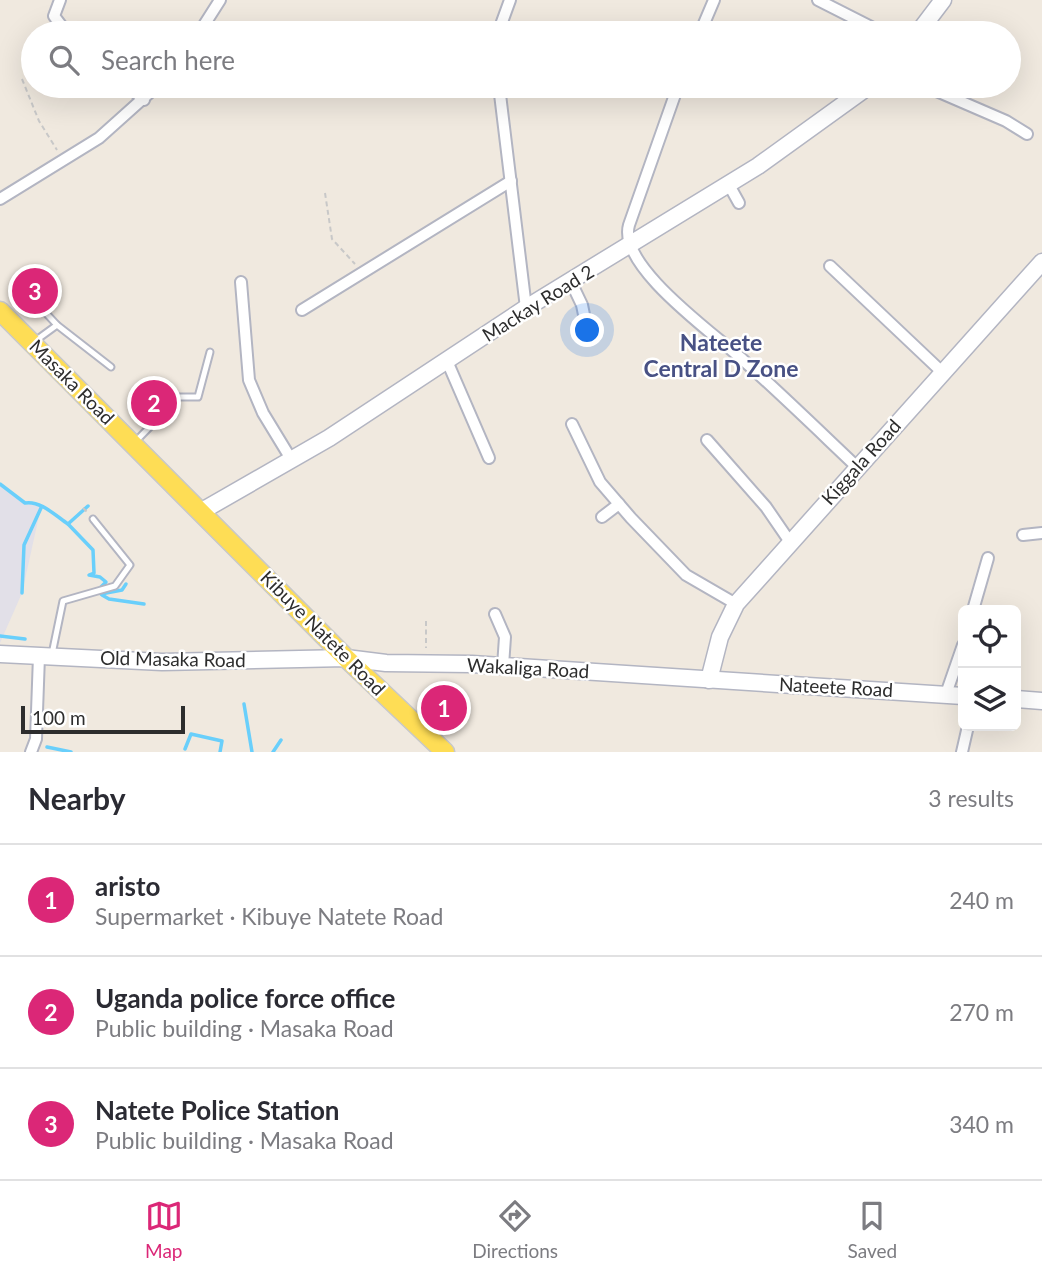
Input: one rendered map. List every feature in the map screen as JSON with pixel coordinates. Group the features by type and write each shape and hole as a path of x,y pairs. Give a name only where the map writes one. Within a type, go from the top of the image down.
{"main road":[{"name":"Masaka Road","path":"0,312 202,511"},
{"name":"Kibuye Natete Road","path":"202,511 346,658 445,752"}],"street":[{"path":"207,21 220,0"},
{"path":"502,21 510,0"},
{"path":"705,21 714,0"},
{"path":"818,0 859,21"},
{"path":"927,21 943,0"},
{"path":"56,21 54,16 59,1"},
{"path":"0,199 99,138 144,100 142,98"},
{"path":"501,98 526,308"},
{"path":"674,98 627,232 631,246 653,279 688,316 741,358 856,467"},
{"name":"Mackay Road 2","path":"202,511 291,459 526,308 729,185 825,121 854,98"},
{"path":"953,98 1006,121 1027,134"},
{"path":"302,310 511,181"},
{"path":"729,185 739,203"},
{"name":"Kiggala Road","path":"709,680 720,637 736,604 1042,262"},
{"path":"830,266 942,372"},
{"path":"241,282 249,380 263,413 291,459"},
{"path":"571,282 582,305 588,334"},
{"path":"447,361 489,458"},
{"path":"572,424 595,473 619,504 686,575 736,604"},
{"path":"707,440 766,507 790,542"},
{"path":"602,517 619,504"},
{"path":"1023,535 1042,533"},
{"path":"974,605 988,558"},
{"path":"495,614 506,637 503,666"},
{"name":"Old Masaka Road","path":"0,654 162,662 346,658"},
{"path":"31,752 36,739 46,656"},
{"name":"Wakaliga Road","path":"346,658 386,663 503,666 709,680"},
{"path":"946,694 958,659"},
{"name":"Nateete Road","path":"709,680 958,695"},
{"path":"1021,699 1042,701"},
{"path":"962,752 967,731"}],"lane":[{"path":"24,276 30,296 57,325 111,367"},
{"path":"33,343 57,325"},
{"path":"134,443 179,397 198,397 210,352"},
{"path":"46,656 63,601 115,586 130,565 93,519"}],"path":[{"path":"30,98 39,121 64,159"},
{"path":"325,193 332,239 363,272"},
{"path":"83,508 87,512"},
{"path":"426,621 427,664"}],"shaded area":[{"path":"0,484 25,503 32,502 41,507 22,593 0,643"}],"waterway":[{"path":"0,484 25,503 42,506 68,524 88,506"},
{"path":"22,593 24,545 41,508"},
{"path":"68,524 93,550 94,573 89,575 100,577 106,582 99,589 101,594 122,590 126,584"},
{"path":"102,595 109,599 144,604"},
{"path":"0,636 25,639"},
{"path":"244,704 252,752"},
{"path":"185,749 191,734 222,741 220,752"},
{"path":"273,752 281,740"},
{"path":"47,747 71,752"}],"place":[{"name":"Natete Police Station","path":"35,291"},
{"name":"Uganda police force office","path":"154,403"},
{"name":"aristo","path":"444,708"}],"district":[{"name":"Nateete Central D Zone","path":"721,356"}]}
